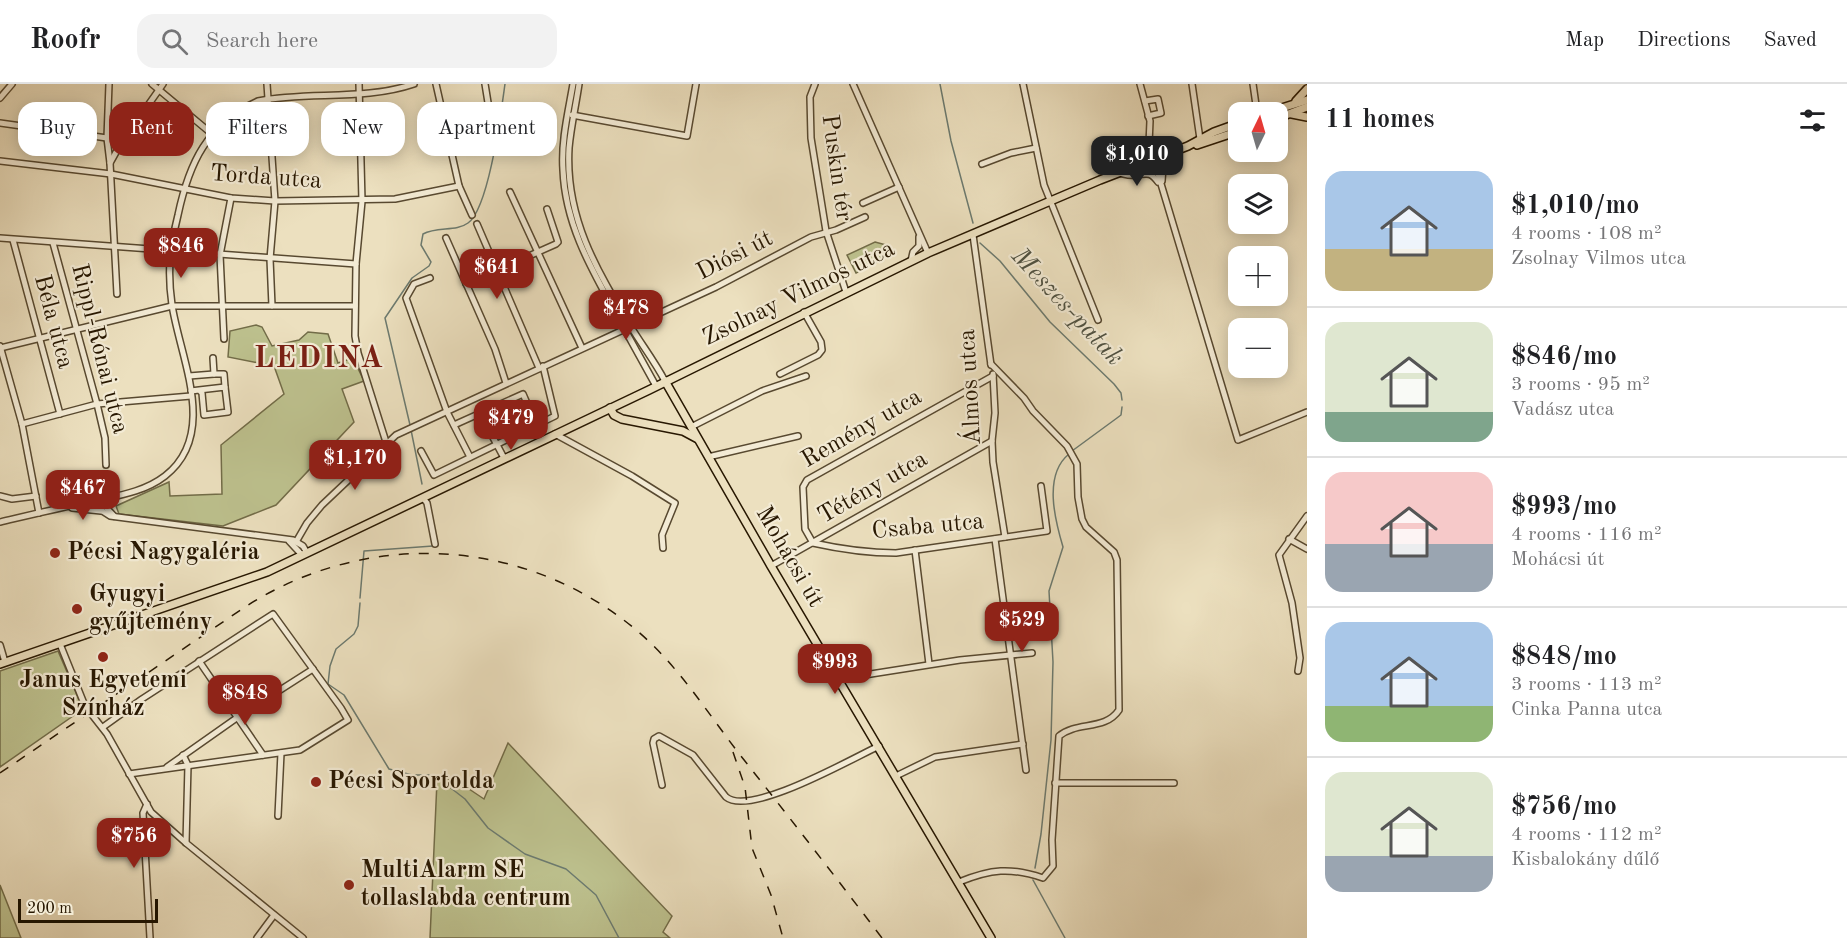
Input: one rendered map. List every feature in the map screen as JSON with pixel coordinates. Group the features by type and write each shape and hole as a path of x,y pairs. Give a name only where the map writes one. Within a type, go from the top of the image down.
{"main road":[{"path":"1288,105 1300,98 1307,89"},
{"path":"1288,105 1307,100"},
{"path":"1289,114 1307,107"},
{"path":"1289,114 1307,117"},
{"name":"Zsolnay Vilmos utca","path":"1188,147 1200,139 1228,128"},
{"name":"Zsolnay Vilmos utca","path":"3,663 267,572 928,253 1119,173 1228,134"},
{"name":"Mohácsi út","path":"665,381 771,566 991,938"},
{"path":"610,408 614,415 622,419 675,429 699,440"},
{"path":"675,429 689,423"}],"street":[{"path":"0,98 12,84"},
{"path":"109,84 107,138 116,248 117,294"},
{"path":"152,84 206,129"},
{"path":"110,163 120,144 163,84"},
{"path":"267,84 275,201 270,259 272,306"},
{"path":"359,84 362,201 356,264 355,336 358,353 386,442"},
{"path":"259,102 268,99 360,94 398,89 414,84"},
{"path":"436,84 459,186 472,215"},
{"path":"485,84 488,102"},
{"path":"573,84 569,149 572,202 590,253 656,386"},
{"path":"571,115 579,84"},
{"path":"571,115 687,136 696,84"},
{"name":"Puskin tér","path":"815,84 810,97 811,138 826,231 846,292"},
{"name":"Puskin tér","path":"853,84 928,253"},
{"path":"1023,84 1044,185 1098,320"},
{"path":"1140,84 1148,116 1149,144 1238,440 1307,412"},
{"path":"1192,84 1200,139"},
{"path":"1253,84 1256,102"},
{"path":"1145,102 1158,99 1161,113 1148,116"},
{"path":"0,123 107,138"},
{"path":"0,522 110,498 148,487 167,475 184,455 193,421 189,376 172,306 169,274 170,251 183,188 196,157 206,143"},
{"path":"982,164 1011,153 1036,148"},
{"path":"1162,188 1163,166 1172,153"},
{"name":"Torda utca","path":"0,160 111,174 231,198 275,201 395,199 459,186"},
{"path":"1119,173 1133,176 1148,173 1162,188"},
{"path":"863,203 899,187"},
{"path":"510,192 582,348"},
{"path":"224,339 220,255 231,198"},
{"path":"466,284 497,272 558,242 547,209"},
{"name":"Diósi út","path":"297,542 322,505 386,442 506,383 714,288 826,231 836,230 865,217"},
{"path":"477,224 541,367 556,423"},
{"path":"911,261 913,252 919,246 919,233"},
{"name":"Álmos utca","path":"973,234 993,376 993,462 1005,537"},
{"path":"446,237 495,349 506,383"},
{"path":"0,238 356,264"},
{"name":"Béla utca","path":"13,240 60,414"},
{"name":"Rippl-Rónai utca","path":"53,243 97,404 105,438 106,465"},
{"path":"430,278 414,284 406,298 447,412 470,457"},
{"path":"39,513 22,424 0,347 172,306 355,306"},
{"path":"780,374 818,355 822,350 821,342 804,312"},
{"path":"627,327 665,381"},
{"path":"213,358 214,374"},
{"path":"959,882 1004,870 1014,870 1043,878 1048,874 1053,866 1055,783 1059,736 1066,730 1078,726 1110,720 1119,710 1117,560 1114,552 1086,527 1082,519 1078,497 1077,464 1069,448 991,364"},
{"path":"189,376 224,374 228,412 204,415 200,390"},
{"path":"689,423 762,391 806,376"},
{"name":"Remény utca","path":"813,543 805,529 804,482 993,376"},
{"path":"22,424 97,404 191,394 200,390 225,387"},
{"path":"454,425 523,394 536,424"},
{"path":"480,413 504,458"},
{"path":"422,452 434,475 555,416"},
{"path":"555,434 632,476 675,503 662,535 663,549"},
{"path":"708,457 798,436"},
{"name":"Tétény utca","path":"771,566 992,441"},
{"name":"Csaba utca","path":"813,543 880,553 1047,531 1041,486"},
{"path":"0,496 12,499 36,496"},
{"path":"427,496 435,544"},
{"path":"105,511 110,498"},
{"path":"99,500 105,511"},
{"path":"88,502 115,517 285,539 297,542 305,554"},
{"path":"67,507 105,511"},
{"path":"1298,671 1300,658 1292,603 1280,555 1307,516"},
{"path":"285,539 305,554"},
{"path":"995,539 1026,770"},
{"path":"1289,540 1307,549"},
{"path":"915,550 929,664"},
{"path":"103,727 199,661 273,614 348,720 300,750 129,774"},
{"path":"60,644 85,705 103,727 151,812 303,938"},
{"path":"0,645 3,663"},
{"path":"839,679 929,664 1032,653"},
{"path":"199,661 262,755"},
{"path":"166,768 237,717 313,669"},
{"path":"662,785 653,743 658,736 693,755 726,797 740,802 760,799 802,784 879,746"},
{"path":"896,776 935,757 1023,744"},
{"path":"278,816 281,753"},
{"path":"183,755 188,765 186,843"},
{"path":"1055,783 1174,783"},
{"path":"147,804 143,813 150,938"},
{"path":"257,938 274,915"}],"green space":[{"path":"875,242 890,246 888,251 876,262 856,273 847,255"},
{"path":"256,325 262,327 272,346 299,340 308,332 328,334 338,363 353,358 364,381 342,389 354,422 276,505 223,526 119,514 116,506 169,482 170,496 222,494 221,445 284,394 274,366 228,357 230,331"},
{"path":"58,651 83,709 0,767 0,671"},
{"path":"508,743 672,916 663,932 670,938 430,938 437,781 454,779 484,799"},
{"path":"0,885 21,938 0,938"}],"waterway":[{"path":"410,425 385,318 412,278 431,262 421,245 423,234 463,226 475,214 488,180 505,84"},
{"name":"Meszes-patak","path":"940,84 951,141 973,223"},
{"name":"Meszes-patak","path":"980,243 1000,261 1050,322 1114,384 1121,393 1122,400"},
{"name":"Meszes-patak","path":"1072,451 1121,415 1122,407"},
{"path":"411,430 422,484"},
{"name":"Meszes-patak","path":"1035,868 1051,740 1053,662 1049,591 1063,547 1053,498 1056,474 1061,463 1069,454"},
{"path":"360,598 364,551 433,546"},
{"path":"360,603 358,626 354,634 336,649 330,666 328,684 344,695 389,769 412,775 434,775 465,799 488,828 525,854 566,869 596,895 619,938"},
{"name":"Meszes-patak","path":"1033,880 1065,938"}],"railway":[{"path":"0,773 245,607 292,582 341,564 392,555 443,554 494,561 544,575 591,598 650,642 689,687 882,938"},
{"path":"733,752 745,787 752,848 771,895 783,938"}],"place":[{"name":"Pécsi Nagygaléria","path":"55,553"},
{"name":"Gyugyi gyűjtemény","path":"77,609"},
{"name":"Janus Egyetemi Színház","path":"103,657"},
{"name":"Pécsi Sportolda","path":"316,782"},
{"name":"MultiAlarm SE tollaslabda centrum","path":"349,885"}],"district":[{"name":"LEDINA","path":"319,359"}]}
